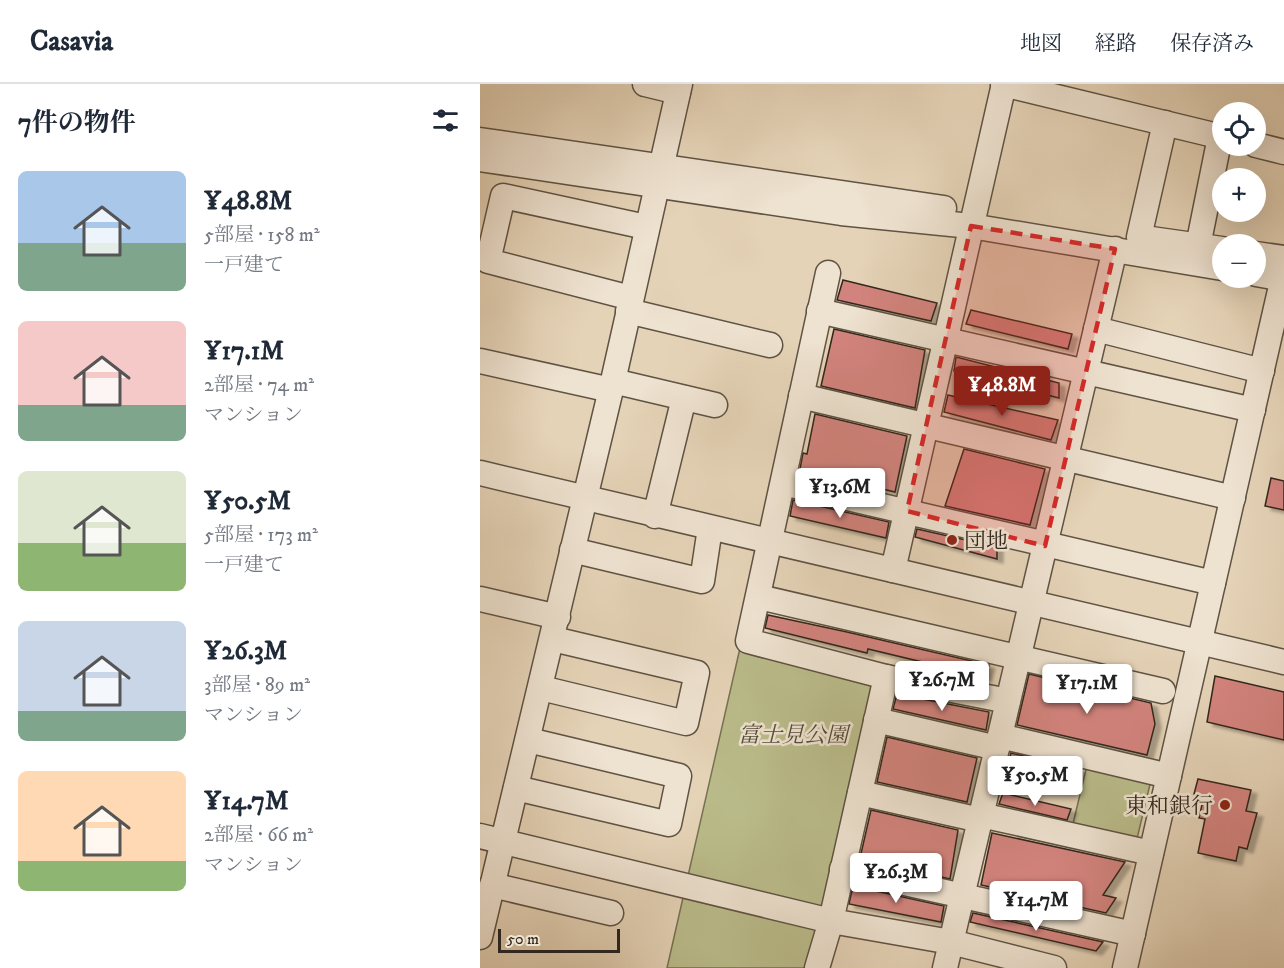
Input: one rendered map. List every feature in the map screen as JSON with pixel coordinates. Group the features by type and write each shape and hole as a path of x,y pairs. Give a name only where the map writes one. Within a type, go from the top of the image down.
{"street":[{"path":"482,922 492,885 491,839 516,788 556,628 679,88 645,84"},
{"path":"893,570 1003,84 1212,135"},
{"path":"1138,237 1165,123"},
{"path":"480,140 658,176"},
{"path":"1266,148 1284,152"},
{"path":"1198,246 1217,156"},
{"path":"480,159 658,176 973,219 1138,237 1212,248"},
{"path":"646,227 503,196 488,261 770,345"},
{"path":"973,219 1115,249 1212,266"},
{"path":"945,968 1115,249"},
{"path":"1266,260 1284,272"},
{"path":"1266,273 1284,272"},
{"path":"1125,968 1284,272"},
{"path":"828,273 748,641 886,677 1008,701"},
{"path":"819,311 946,338 1253,410"},
{"path":"1096,329 1262,371"},
{"path":"480,360 715,405"},
{"path":"801,396 1233,498"},
{"path":"655,516 684,398"},
{"path":"480,473 655,516 1284,662"},
{"path":"783,483 1213,584"},
{"path":"572,550 702,581 711,528"},
{"path":"759,597 1164,691"},
{"path":"480,599 556,628 697,673 686,723 541,688"},
{"path":"817,968 831,921 886,677"},
{"path":"876,720 1169,776"},
{"path":"516,788 669,824 679,776 528,740"},
{"path":"860,793 1151,853"},
{"path":"491,839 831,921 951,942 1054,968"},
{"path":"842,869 1133,934"},
{"path":"492,885 611,913"}],"highlighted area":[{"path":"971,226 1115,249 1045,546 907,511"}],"green space":[{"name":"富士見公園","path":"740,648 874,682 826,909 688,876"},
{"path":"1088,761 1152,776 1135,847 1071,832"},
{"path":"685,889 813,919 819,933 809,968 667,968"}],"building":[{"path":"843,280 937,303 931,321 837,300"},
{"path":"971,310 1072,334 1068,349 966,324"},
{"path":"834,329 925,350 915,408 821,386"},
{"path":"956,357 1059,383 1059,398 954,371"},
{"path":"948,395 1058,420 1051,440 944,412"},
{"path":"815,414 907,436 895,492 800,469 803,453 807,454"},
{"path":"964,449 1045,469 1030,525 945,506"},
{"path":"1271,478 1284,481 1284,510 1265,506"},
{"path":"793,500 889,522 886,538 790,516"},
{"name":"団地","path":"917,529 997,547 997,559 915,537"},
{"path":"768,615 989,665 985,677 868,649 867,653 765,628"},
{"path":"1029,674 1151,703 1155,724 1147,755 1017,725"},
{"path":"1215,676 1284,692 1284,740 1207,722"},
{"path":"897,694 989,712 986,730 893,709"},
{"path":"887,737 977,758 967,802 877,782"},
{"path":"1011,753 1079,769 1075,783 1007,766"},
{"path":"1198,779 1251,790 1246,811 1257,813 1247,849 1239,847 1236,861 1198,853 1205,819 1199,818 1204,796 1194,794"},
{"path":"1003,793 1071,809 1067,820 999,804"},
{"path":"871,810 958,830 950,879 860,858"},
{"path":"992,833 1125,862 1103,895 1116,898 1106,913 981,885"},
{"path":"853,886 944,906 941,922 849,904"},
{"path":"973,913 1103,942 1096,951 970,922"}],"place":[{"name":"団地","path":"952,540"},
{"name":"東和銀行","path":"1225,805"}]}
